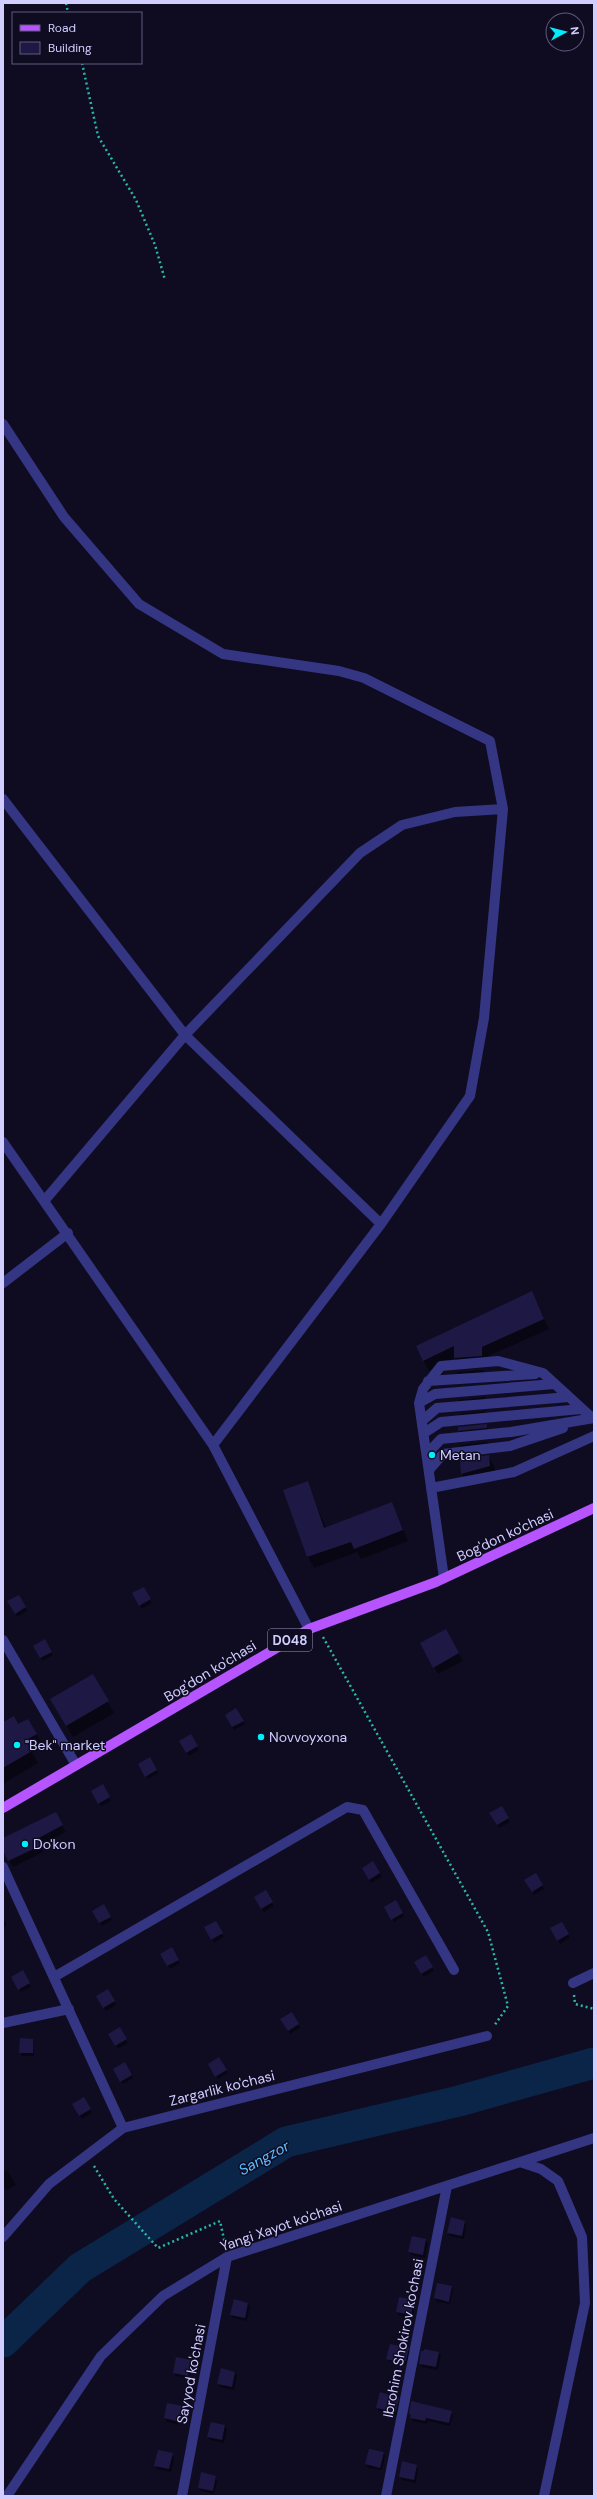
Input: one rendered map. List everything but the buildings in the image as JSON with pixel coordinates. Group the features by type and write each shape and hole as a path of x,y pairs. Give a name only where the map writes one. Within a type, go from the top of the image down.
{"main road":[{"name":"Bog'don ko'chasi","path":"3,1808 174,1710 313,1627 444,1578 594,1508"}],"street":[{"path":"3,424 64,517 139,604 224,654 339,671 364,678 490,741 503,809 484,1018 470,1096 381,1224 213,1445"},
{"path":"3,799 185,1035 381,1224"},
{"path":"45,1200 185,1035 360,853 402,825 455,812 503,809"},
{"path":"3,1142 68,1233 213,1445 313,1627"},
{"path":"3,1283 68,1233"},
{"path":"444,1578 419,1404 428,1381 441,1366 498,1361 543,1373 592,1418"},
{"path":"428,1381 543,1373"},
{"path":"419,1404 435,1394 554,1384"},
{"path":"422,1421 437,1408 569,1397"},
{"path":"424,1434 441,1422 581,1408"},
{"path":"427,1454 441,1439 511,1432 592,1418"},
{"path":"429,1470 443,1454 510,1446 592,1418"},
{"path":"431,1488 514,1472 594,1436"},
{"path":"3,1640 76,1765"},
{"path":"54,1977 347,1807 363,1810 454,1970"},
{"path":"3,1867 123,2128"},
{"path":"573,1983 594,1973"},
{"path":"3,2023 69,2009"},
{"name":"Zargarlik ko'chasi","path":"3,2237 49,2184 123,2128 487,2036"},
{"name":"Yangi Xayot ko'chasi","path":"7,2496 101,2356 163,2296 227,2257 594,2138"},
{"path":"520,2162 541,2169 558,2181 582,2237 586,2303 544,2496"},
{"name":"Ibrohim Shokirov ko'chasi","path":"386,2496 447,2186"},
{"name":"Sayyod ko'chasi","path":"182,2496 227,2257"}],"path":[{"path":"82,64 98,136 136,200 155,245 165,280"},
{"path":"313,1627 488,1932 508,2006 487,2036"},
{"path":"573,1983 575,2004 594,2009"},
{"path":"87,2155 114,2199 158,2248 220,2221 227,2257"}],"waterway":[{"name":"Sangzor","path":"3,2342 80,2268 286,2142 459,2101 594,2063"}],"place":[{"name":"Metan","path":"432,1455"},
{"name":"Novvoyxona","path":"261,1737"},
{"name":"\"Bek\" market","path":"17,1745"},
{"name":"Do'kon","path":"25,1844"}]}
